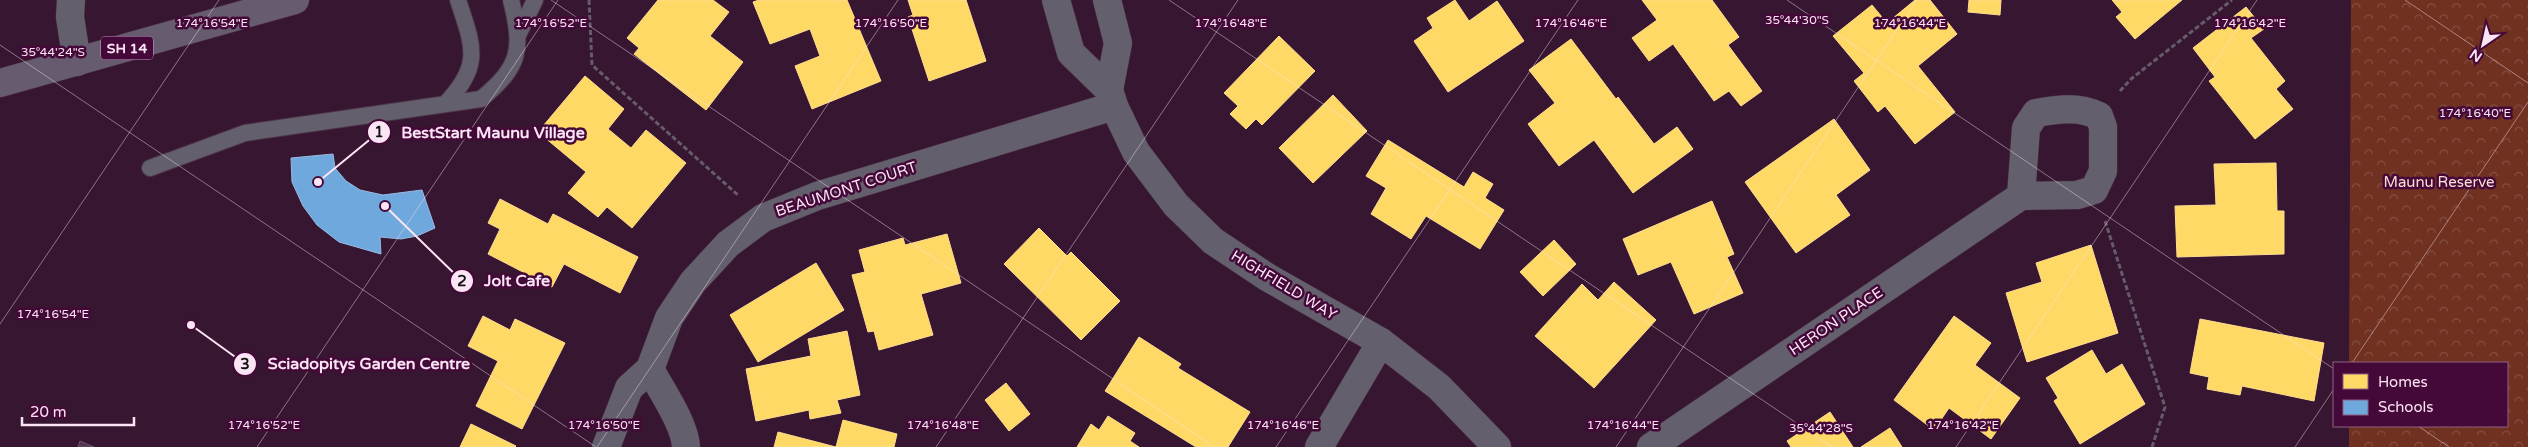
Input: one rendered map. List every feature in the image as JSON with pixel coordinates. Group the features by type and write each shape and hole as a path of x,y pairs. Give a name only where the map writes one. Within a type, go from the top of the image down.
{"main road":[{"name":"SH 14","path":"0,83 295,0"}],"street":[{"path":"71,0 70,17 77,62"},
{"name":"HIGHFIELD WAY","path":"1056,0 1071,53 1111,98 1136,152 1176,205 1213,241 1267,277 1380,342 1439,387 1498,447"},
{"path":"1107,0 1118,43 1111,98"},
{"name":"BEAUMONT COURT","path":"606,447 629,388 650,369 669,318 693,282 728,244 763,218 817,196 1111,98"},
{"path":"2056,110 2086,110 2099,116 2103,127 2103,171 2094,190 2077,194 2022,196 2026,128 2036,114 2056,110"},
{"name":"HERON PLACE","path":"1651,447 2022,196"},
{"path":"1319,447 1380,342"},
{"path":"650,369 671,408 686,441 686,447"}],"lane":[{"path":"445,104 455,94 470,70 473,48 458,0"},
{"path":"510,0 519,33"},
{"path":"150,168 245,133 481,99 502,82 516,57 519,33 535,0"}],"path":[{"path":"589,0 592,65 763,218"},
{"path":"2099,116 2131,79 2232,0"},
{"path":"2094,190 2165,407 2152,447"}],"green space":[{"name":"Maunu Reserve","path":"2351,0 2528,0 2528,447 2349,447 2349,427 2508,427 2508,362 2349,362"}],"building: Homes":[{"path":"658,0 713,0 729,12 710,36 743,62 706,110 634,54 639,48 627,38"},
{"path":"759,0 847,0 881,81 812,109 795,66 820,56 810,29 770,44 753,2"},
{"path":"908,0 966,0 986,61 929,81 908,17 913,15"},
{"path":"1455,0 1469,21 1497,1 1524,41 1448,92 1414,41 1433,28 1427,18"},
{"path":"1642,0 1712,0 1739,37 1728,45 1762,91 1741,106 1729,91 1714,101 1673,44 1649,61 1632,38 1657,20"},
{"path":"1915,0 1930,0 1957,34 1918,66 1955,112 1915,144 1885,106 1878,112 1854,81 1864,73 1833,36 1872,5 1887,23"},
{"path":"1969,0 2001,0 2000,15 1968,12"},
{"path":"2112,0 2182,0 2135,39 2116,17 2122,12"},
{"path":"2246,7 2264,29 2251,38 2285,81 2276,89 2293,109 2255,139 2209,81 2215,77 2193,48"},
{"path":"1279,36 1315,71 1262,125 1256,119 1246,129 1230,114 1238,106 1224,93"},
{"path":"1571,39 1616,99 1618,97 1654,144 1677,127 1693,149 1633,193 1594,140 1559,166 1528,124 1555,103 1529,70"},
{"path":"585,76 624,109 608,129 631,148 646,130 686,163 632,228 607,207 598,217 568,193 586,172 538,132"},
{"path":"1333,95 1367,131 1313,183 1279,148"},
{"path":"1834,119 1870,170 1836,195 1850,215 1796,253 1745,182"},
{"path":"1388,140 1464,187 1473,172 1493,184 1485,198 1504,210 1480,249 1426,216 1411,239 1371,214 1386,188 1366,176"},
{"path":"2276,163 2277,211 2284,211 2284,254 2177,257 2175,206 2216,205 2214,164"},
{"path":"500,199 548,224 553,214 638,257 620,293 564,264 552,287 488,254 500,229 488,223"},
{"path":"1712,201 1734,254 1727,257 1743,293 1694,314 1671,262 1638,275 1623,239"},
{"path":"1039,228 1067,256 1071,252 1120,301 1081,340 1004,264"},
{"path":"947,234 961,283 921,294 933,335 879,350 874,331 868,332 852,275 865,272 859,250 903,238 905,245"},
{"path":"1554,240 1576,264 1543,296 1520,272"},
{"path":"2091,245 2118,333 2027,362 2006,293 2042,282 2036,263"},
{"path":"816,263 844,310 758,362 730,315"},
{"path":"1614,282 1656,320 1594,388 1535,336 1582,284 1598,300"},
{"path":"483,316 510,330 515,319 565,343 522,429 476,406 498,361 468,346"},
{"path":"1954,316 1991,343 1975,365 2020,398 1991,439 1949,408 1934,430 1894,400"},
{"path":"2200,319 2324,343 2314,401 2242,386 2240,395 2207,389 2209,377 2190,373"},
{"path":"847,331 860,395 837,400 841,413 810,419 809,410 756,421 746,369 811,356 808,339"},
{"path":"1139,337 1181,364 1178,368 1250,412 1228,447 1196,447 1105,391"},
{"path":"2092,350 2106,374 2122,364 2145,404 2080,444 2054,401 2058,398 2046,378"},
{"path":"1006,383 1030,414 1009,431 985,400"},
{"path":"1830,412 1853,447 1791,447 1787,441"},
{"path":"1108,416 1135,433 1130,441 1139,447 1077,447 1091,424 1099,430"},
{"path":"843,420 897,434 894,447 836,447"},
{"path":"471,424 516,446 460,447"},
{"path":"1890,428 1902,447 1861,447"},
{"path":"778,432 836,447 774,447"}],"building: Schools":[{"path":"333,154 335,168 346,181 360,190 383,195 422,190 435,228 417,236 401,239 380,237 381,254 339,242 317,225 303,206 292,182 291,158"}],"building: Other":[{"path":"80,441 94,447 78,447"}],"place":[{"name":"BestStart Maunu Village","path":"318,182"},
{"name":"Jolt Cafe","path":"385,206"},
{"name":"Sciadopitys Garden Centre","path":"191,325"}]}
